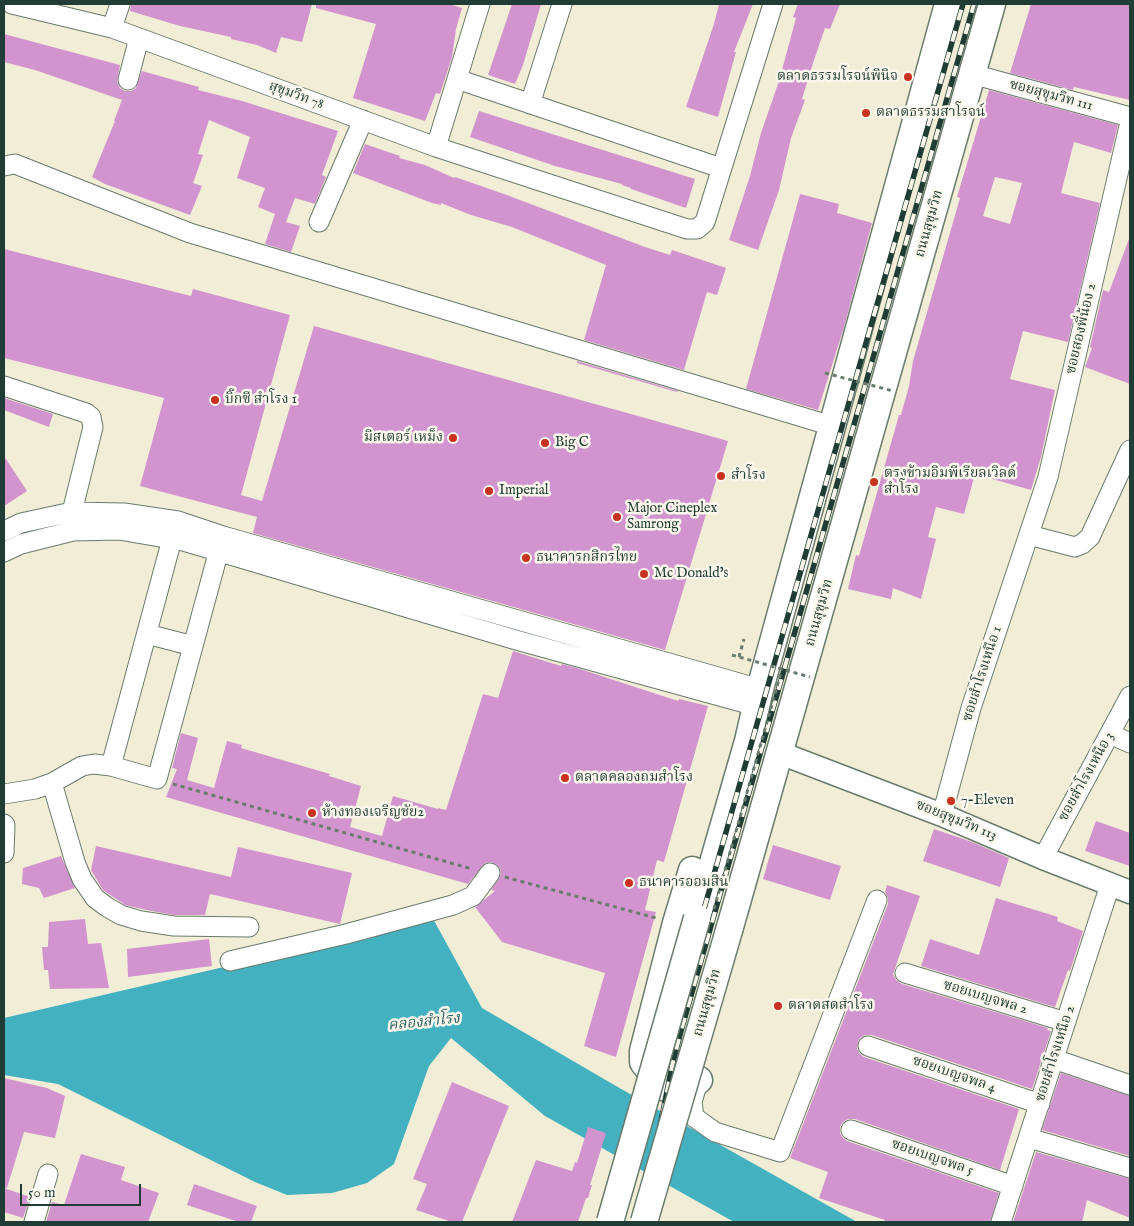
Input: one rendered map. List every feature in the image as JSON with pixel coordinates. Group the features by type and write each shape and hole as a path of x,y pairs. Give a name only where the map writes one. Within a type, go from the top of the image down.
{"highway":[{"path":"780,753 780,786 698,1081 686,1091 666,1088 659,1083 643,1062 643,1051 748,741 754,696 832,426 948,4"},
{"name":"ถนนสุขุมวิท","path":"644,1222 780,753 992,4"},
{"path":"610,1222 686,921"}],"main road":[{"name":"ซอยสุขุมวิท 113","path":"780,753 942,815 1120,888"}],"street":[{"name":"สุขุมวิท 78","path":"12,4 112,28 436,147 687,228 697,229 704,222 721,168"},
{"path":"112,28 120,4"},
{"path":"436,147 480,4"},
{"path":"530,104 562,4"},
{"path":"457,79 721,168 773,4"},
{"path":"128,80 139,38"},
{"name":"ซอยสุขุมวิท 111","path":"972,74 1130,117"},
{"path":"319,222 363,120"},
{"name":"ซอยสองพี่น้อง 2","path":"1029,535 1048,477 1130,122"},
{"path":"4,166 15,164 190,234 832,426"},
{"path":"4,386 86,413 91,417 93,427 73,522"},
{"path":"1029,535 1075,547 1082,544 1090,537 1130,450"},
{"path":"4,531 21,524 73,522 124,513 178,521 221,543 754,696"},
{"path":"4,552 73,522 172,539 221,543"},
{"name":"ซอยสำโรงเหนือ 1","path":"942,815 971,708 1029,535"},
{"path":"111,766 172,539"},
{"path":"4,794 35,789 52,783 82,766 94,764 111,766 157,779 221,543"},
{"path":"146,634 192,646"},
{"name":"ซอยสำโรงเหนือ 3","path":"1043,858 1130,696"},
{"path":"1110,734 1130,742"},
{"path":"52,783 75,862 82,878 95,898 107,907 121,915 141,921 174,926 249,927"},
{"path":"4,824 4,853"},
{"path":"230,961 355,932 453,905 473,896 490,874"},
{"name":"ซอยสำโรงเหนือ 2","path":"1001,1222 1066,1022 1120,888"},
{"path":"698,1081 692,1102 694,1117 715,1132 780,1152 877,900"},
{"name":"ซอยเบญจพล 2","path":"905,973 1066,1022"},
{"name":"ซอยเบญจพล 4","path":"868,1046 1040,1104"},
{"path":"1054,1059 1130,1084"},
{"name":"ซอยเบญจพล 5","path":"851,1130 1013,1186"},
{"path":"1029,1138 1130,1168"},
{"path":"34,1222 48,1174"}],"path":[{"path":"825,373 893,391"},
{"path":"739,657 744,639"},
{"path":"732,655 810,677"},
{"path":"157,779 490,874 686,921"}],"water":[{"name":"คลองสำโรง","path":"432,917 482,1008 857,1222 734,1222 545,1116 451,1038 429,1066 394,1164 367,1183 332,1193 287,1195 255,1182 58,1084 4,1075 4,1018"}],"building":[{"path":"131,4 312,4 302,42 281,37 276,53 257,45 231,39 231,37 180,26 130,11"},
{"path":"316,4 449,4 462,8 456,29 452,57 440,94 436,93 425,121 353,98 376,24 316,8"},
{"path":"512,4 541,4 523,65 515,84 488,75"},
{"path":"719,4 753,4 734,52 736,52 718,117 686,107"},
{"path":"798,4 840,4 830,29 825,28 813,63 802,99 805,100 791,138 779,190 758,250 729,240 750,176 761,133 779,81 796,18 793,17"},
{"path":"1031,4 1130,4 1130,100 1074,87 1073,90 1010,73"},
{"path":"4,34 120,65 117,82 120,88 125,91 131,91 136,88 142,71 199,87 198,90 242,101 338,131 322,175 326,177 315,204 295,198 286,222 300,226 291,252 265,244 275,214 258,207 265,188 237,178 250,137 209,120 198,154 203,155 193,183 202,186 190,215 105,184 92,177 122,100 35,70 4,62"},
{"path":"989,90 1118,125 1111,153 1074,142 1061,193 1100,203 1068,342 1023,331 1010,379 1055,390 1041,457 1031,490 975,474 964,514 936,507 928,537 936,539 921,599 893,588 891,599 848,589 856,555 859,556 899,415 901,415 909,386 913,361 960,198 957,197","holes":["995,177 1022,183 1010,224 983,216"]},
{"path":"479,111 695,179 686,208 631,189 622,184 555,166 470,137"},
{"path":"365,144 645,247 670,255 672,250 726,268 717,295 707,292 684,370 584,340 606,265 512,227 471,215 441,203 441,205 432,203 353,173"},
{"path":"800,194 839,204 837,213 872,223 844,327 818,410 746,389"},
{"path":"1129,239 1130,384 1085,367 1092,348 1090,347 1103,290 1109,292"},
{"name":"Imperial","path":"4,249 191,296 193,289 290,315 241,495 262,501 314,326 728,441 665,650 253,533 257,517 140,486 164,398 4,358"},
{"path":"577,361 678,391 577,363"},
{"path":"4,398 53,414 49,427 4,410"},
{"path":"4,456 27,491 4,506"},
{"path":"513,651 561,666 562,664 577,668 678,701 679,699 708,706 664,862 657,860 645,910 656,912 616,1057 584,1046 605,973 502,942 475,907 495,891 491,890 501,874 500,868 496,864 491,862 485,863 468,884 166,797 177,769 172,768 181,733 198,738 187,780 214,788 227,741 242,745 241,748 330,774 329,776 361,786 350,827 382,836 393,796 446,810 483,694 498,698"},
{"path":"1096,821 1130,833 1130,866 1085,851"},
{"path":"934,829 972,842 1009,858 1000,887 923,861"},
{"path":"773,845 841,866 830,900 763,879"},
{"path":"96,846 231,877 238,847 352,873 340,924 210,894 205,915 175,915 125,905 103,890 91,870"},
{"path":"61,856 75,888 44,898 39,888 22,884 23,868"},
{"path":"887,885 920,896 893,974 897,981 1048,1028 1047,1030 1051,1031 1032,1089 872,1035 865,1035 858,1042 857,1049 864,1057 1019,1109 1000,1170 855,1119 848,1119 843,1122 840,1127 840,1133 847,1141 999,1193 990,1222 884,1222 885,1220 819,1198 828,1172 790,1158 888,904 885,892"},
{"path":"996,898 1058,917 1057,921 1083,931 1070,971 1068,970 1055,1007 921,966 930,939 979,955"},
{"path":"85,919 88,944 101,943 109,988 50,989 48,970 44,970 42,947 48,947 49,922"},
{"path":"209,939 212,966 128,977 127,949"},
{"path":"1061,1073 1130,1096 1130,1156 1042,1130"},
{"path":"4,1078 47,1088 65,1096 55,1138 24,1132 7,1188 4,1187"},
{"path":"452,1082 509,1106 462,1222 452,1222 416,1210 427,1184 413,1179"},
{"path":"588,1127 606,1133 590,1185 592,1185 588,1198 586,1198 578,1222 512,1222 536,1160 572,1171 575,1162 577,1163"},
{"path":"1036,1152 1130,1179 1130,1218 1087,1200 1082,1222 1013,1222"},
{"path":"81,1154 125,1167 121,1180 159,1193 148,1222 46,1222 52,1202 64,1205"},
{"path":"194,1184 257,1206 251,1222 239,1222 187,1205"},
{"path":"4,1188 30,1197 23,1218 4,1212"}],"railway":[{"path":"601,1222 653,1077 694,944 963,4"},
{"path":"641,1222 672,1066 681,1031 974,4"}],"place":[{"name":"ตลาดธรรมโรจน์พินิจ","path":"908,77"},
{"name":"ตลาดธรรมสาโรจน์","path":"866,113"},
{"name":"บิ๊กซี สำโรง 1","path":"215,400"},
{"name":"มิสเตอร์ เหม็ง","path":"453,438"},
{"name":"Big C","path":"545,443"},
{"name":"สำโรง","path":"721,476"},
{"name":"ตรงข้ามอิมพีเรียลเวิลด์ สําโรง","path":"874,482"},
{"name":"Imperial","path":"489,491"},
{"name":"Major Cineplex Samrong","path":"617,517"},
{"name":"ธนาคารกสิกรไทย","path":"526,558"},
{"name":"Mc Donald's","path":"644,574"},
{"name":"ตลาดคลองถมสำโรง","path":"565,778"},
{"name":"7-Eleven","path":"951,801"},
{"name":"ห้างทองเจริญชัย2","path":"312,813"},
{"name":"ธนาคารออมสิน","path":"629,883"},
{"name":"ตลาดสดสำโรง","path":"778,1006"}]}
